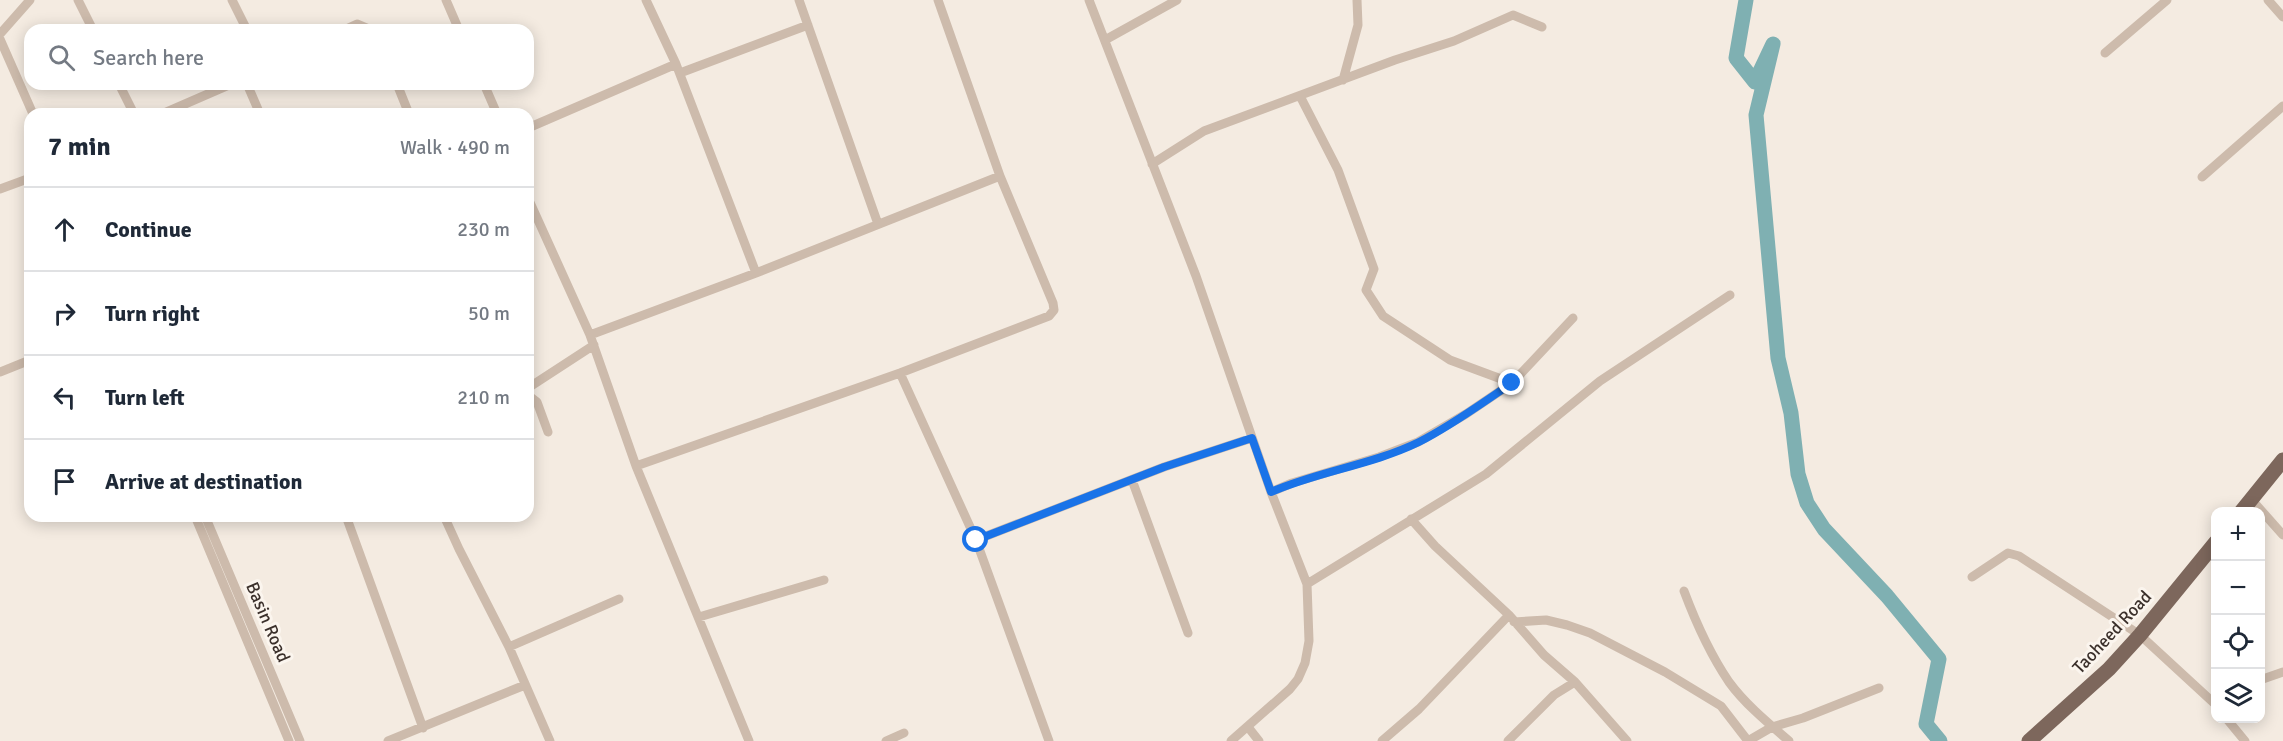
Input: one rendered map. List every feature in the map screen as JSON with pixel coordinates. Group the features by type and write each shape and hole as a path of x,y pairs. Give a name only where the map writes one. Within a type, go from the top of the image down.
{"main road":[{"path":"2245,507 2283,460"},
{"name":"Taoheed Road","path":"2029,741 2109,669 2211,548"}],"street":[{"path":"0,34 30,0"},
{"path":"78,0 90,24"},
{"path":"232,0 244,24"},
{"path":"446,0 456,24"},
{"path":"646,0 678,68 756,273"},
{"path":"799,0 878,224"},
{"path":"636,466 900,373 1049,316 1054,310 1000,176 938,0"},
{"path":"1089,0 1196,276 1271,492 1307,584 1310,641 1305,663 1298,679 1290,689 1231,741"},
{"path":"1105,40 1177,0"},
{"path":"1343,80 1358,25 1357,0"},
{"path":"2105,53 2167,0"},
{"path":"2268,0 2283,17"},
{"path":"1152,164 1204,131 1395,60 1454,41 1513,15 1542,27"},
{"path":"534,126 678,68 808,25"},
{"path":"0,39 30,108"},
{"path":"122,90 131,108"},
{"path":"176,108 217,90"},
{"path":"250,90 257,108"},
{"path":"399,90 407,108"},
{"path":"487,90 494,108"},
{"path":"1300,96 1338,170 1374,268 1366,290 1383,316 1450,360 1512,383"},
{"path":"2202,177 2283,106"},
{"path":"17,181 24,175"},
{"path":"591,335 756,273 1000,176"},
{"path":"0,189 24,179"},
{"path":"534,211 591,335 636,466 748,741"},
{"path":"1307,584 1486,474 1600,381 1730,295"},
{"path":"1271,492 1418,442 1466,414 1512,383 1573,318"},
{"path":"534,384 594,345"},
{"path":"0,372 24,362"},
{"path":"900,373 976,540 1049,741"},
{"path":"534,400 537,402 548,432"},
{"path":"976,540 1132,480 1252,438"},
{"path":"1132,480 1188,633"},
{"path":"2251,499 2283,535"},
{"path":"1411,519 1435,546 1512,619 1544,655 1575,682 1627,741"},
{"name":"Basin Road","path":"198,522 221,566 300,741"},
{"name":"Basin Road","path":"207,522 221,566 289,741"},
{"path":"348,522 423,728"},
{"path":"447,522 509,646 550,741"},
{"path":"1972,577 2008,553 2019,556 2140,635 2211,697"},
{"path":"699,617 825,580"},
{"path":"1684,591 1700,631 1730,683 1772,727 1789,741"},
{"path":"509,646 619,598"},
{"path":"1382,741 1419,709 1512,619 1546,620 1590,633 1665,672 1721,706 1748,741 1772,727 1803,718 1879,688"},
{"path":"2265,678 2283,672"},
{"path":"1508,741 1554,695 1575,682"},
{"path":"388,741 525,685"},
{"path":"2230,723 2242,740"},
{"path":"1248,727 1259,741"},
{"path":"886,741 904,733"}],"waterway":[{"path":"1746,0 1736,58 1755,82 1773,44 1756,115 1778,358 1791,413 1798,474 1807,503 1824,529 1887,596 1939,659 1926,724 1940,741"}],"route":[{"path":"976,540 1164,467 1252,438 1271,492 1418,442 1466,414 1512,383"}]}
